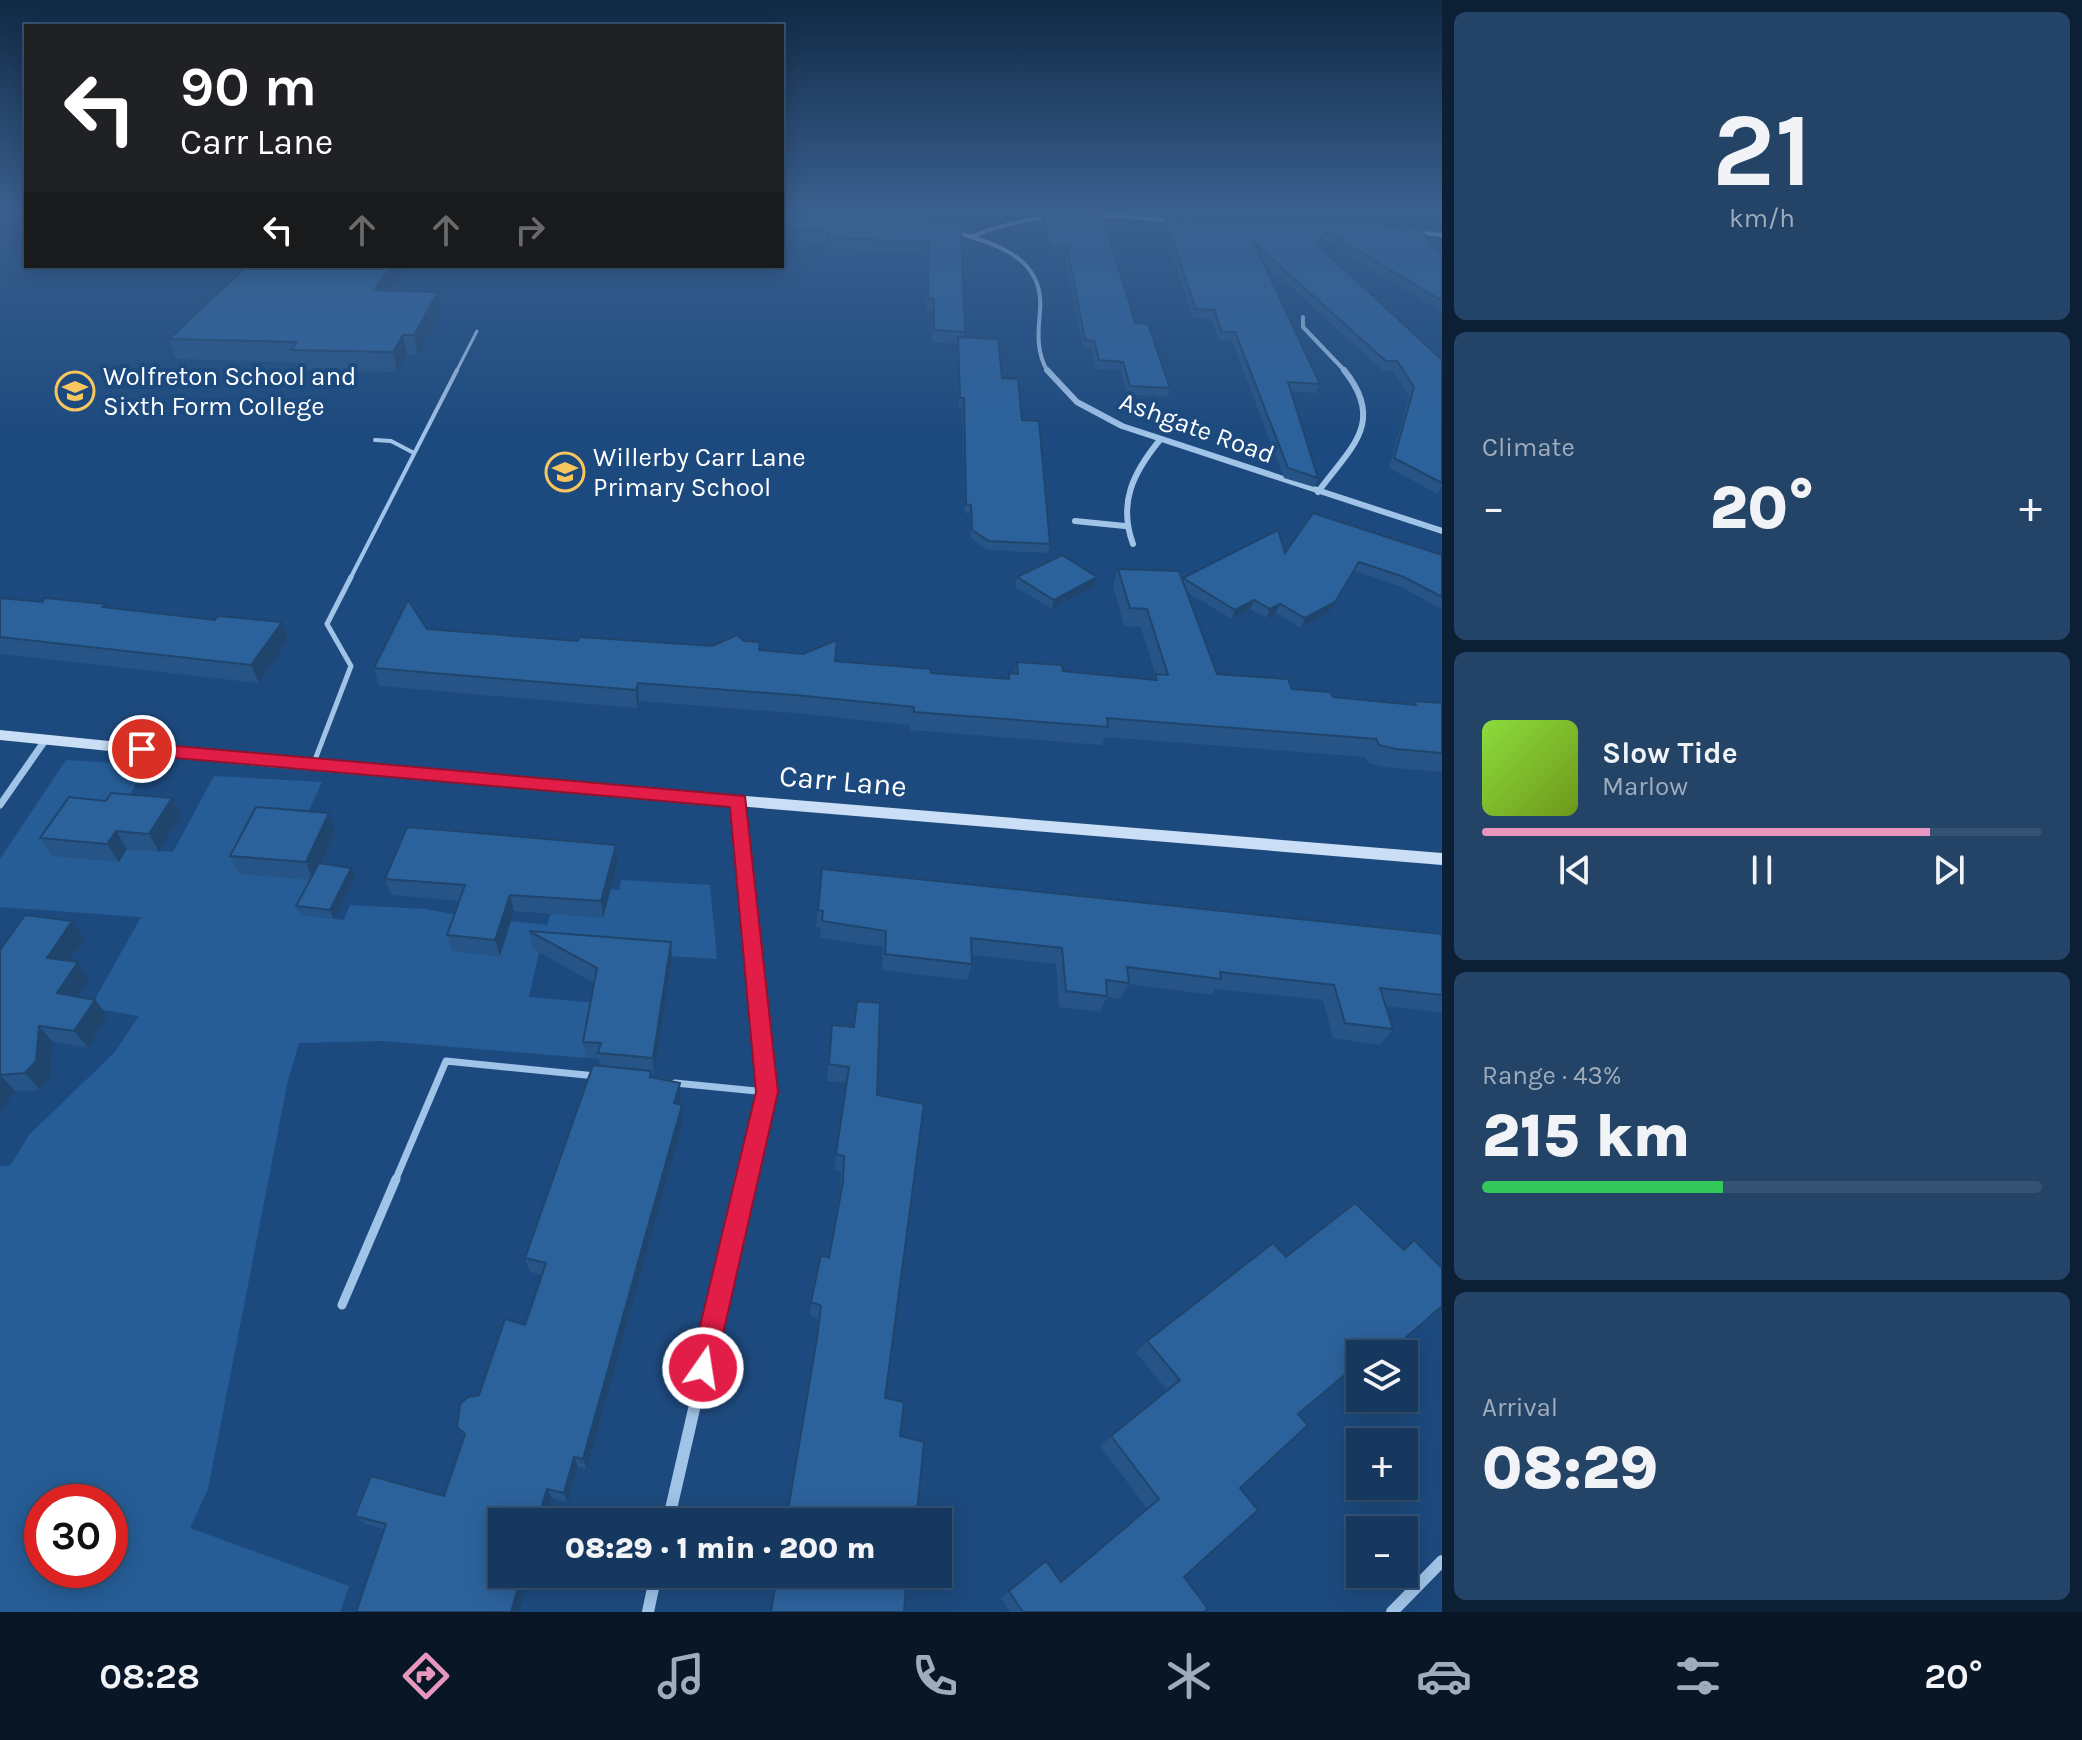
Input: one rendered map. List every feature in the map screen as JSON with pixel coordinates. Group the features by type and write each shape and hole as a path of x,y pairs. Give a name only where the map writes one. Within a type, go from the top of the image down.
{"street":[{"name":"Ashgate Road","path":"1039,285 1042,293 1035,338 1040,361 1063,391 1094,412 1159,441 1442,531"},
{"path":"1303,317 1303,327 1356,385 1364,402 1359,438 1318,492"},
{"path":"1133,544 1125,526 1126,500 1133,473 1159,441"},
{"path":"1075,521 1125,526"},
{"name":"Carr Lane","path":"0,735 313,765 1442,859"},
{"path":"0,805 46,739"},
{"path":"671,1508 767,1092 739,801"},
{"path":"1392,1612 1442,1561"},
{"path":"648,1612 653,1588"}],"lane":[{"path":"313,765 351,666 327,624 477,331"},
{"path":"375,440 391,441 414,453"},
{"path":"342,1305 446,1061 613,1078"},
{"path":"659,1082 767,1092"}],"shaded area":[{"path":"66,760 145,765 122,811 127,849 173,852 214,776 322,782 302,825 315,877 301,915 344,920 350,905 425,909 464,916 453,951 499,956 511,921 547,925 552,910 602,888 619,890 621,880 710,885 717,959 540,948 529,997 596,1003 586,1058 382,1041 299,1043 288,1080 208,1489 190,1528 349,1586 340,1612 0,1612 0,1166 10,1166 29,1135 114,1053 139,1016 90,1008 141,917 0,907 0,859"}],"building":[{"path":"226,285 378,285 374,290 438,292 414,335 403,335 393,352 291,350 297,342 169,339"},
{"path":"928,285 963,285 965,332 934,330 934,299 928,298"},
{"path":"1074,285 1124,285 1135,323 1148,324 1170,388 1130,386 1123,362 1099,360 1094,341 1085,340"},
{"path":"1188,285 1274,285 1320,384 1288,382 1318,478 1288,468 1235,332 1222,332 1214,310 1196,309"},
{"path":"1301,285 1361,285 1442,360 1442,483 1394,458 1414,387 1397,361 1386,361"},
{"path":"1416,285 1442,285 1442,301"},
{"path":"958,337 998,339 1002,378 1018,379 1022,420 1039,421 1050,544 989,541 972,530 971,505 966,504 964,398 960,398"},
{"path":"1313,513 1442,555 1442,597 1404,577 1359,562 1335,602 1305,618 1280,604 1270,609 1254,600 1235,610 1183,578 1278,530 1285,553"},
{"path":"1062,555 1097,577 1054,600 1017,577"},
{"path":"1118,569 1179,571 1217,674 1288,679 1292,689 1330,692 1333,697 1416,705 1414,701 1442,703 1442,753 1396,749 1379,745 1376,739 1107,718 1108,727 914,712 914,707 795,695 638,683 636,690 374,668 408,600 427,629 578,641 580,637 712,646 737,635 744,641 760,642 759,650 803,654 837,640 835,661 931,669 931,673 1009,679 1009,673 1018,674 1017,662 1062,665 1063,671 1157,680 1155,674 1168,675 1147,609 1130,608"},
{"path":"0,598 42,602 45,598 215,620 218,616 282,622 251,665 0,637"},
{"path":"111,793 172,798 149,834 116,831 107,844 40,838 69,797 106,801"},
{"path":"256,807 329,813 306,862 230,856"},
{"path":"407,827 616,845 601,901 510,895 495,940 447,935 465,885 385,879"},
{"path":"319,863 351,868 330,910 296,906"},
{"path":"822,869 1442,934 1442,995 1380,988 1393,1029 1345,1023 1334,985 1220,972 1221,979 1127,967 1129,983 1106,980 1107,996 1066,991 1062,948 971,938 972,964 885,954 886,931 822,921 823,911 818,910"},
{"path":"25,915 72,921 47,958 78,962 57,993 95,1000 74,1031 39,1026 36,1061 25,1073 0,1075 0,950"},
{"path":"529,931 671,942 653,1058 598,1053 601,1043 583,1042 597,968"},
{"path":"857,1001 880,1003 877,1095 924,1104 885,1398 904,1402 900,1436 924,1442 917,1508 788,1508 821,1306 811,1302 821,1255 829,1258 843,1182 844,1156 836,1154 849,1067 829,1064 832,1025 854,1027"},
{"path":"593,1065 651,1071 650,1077 680,1083 674,1103 682,1105 583,1459 574,1457 564,1493 547,1489 541,1508 488,1508 488,1588 518,1588 511,1612 356,1612 386,1524 355,1516 371,1476 444,1496 465,1434 457,1427 460,1404 468,1397 479,1395 505,1319 525,1325 546,1263 525,1258"},
{"path":"1355,1203 1404,1250 1414,1240 1442,1268 1442,1306 1403,1340 1346,1340 1346,1374 1298,1414 1308,1425 1240,1488 1258,1510 1184,1577 1208,1609 1204,1612 1023,1612 1009,1591 1046,1561 1061,1582 1159,1499 1111,1436 1180,1380 1147,1341 1273,1243 1286,1257"},
{"path":"775,1588 906,1588 904,1612 771,1612"}],"place":[{"name":"Wolfreton School and Sixth Form College","path":"75,391"},
{"name":"Willerby Carr Lane Primary School","path":"565,472"}],"route":[{"path":"142,749 739,801 767,1092 703,1368"}]}
